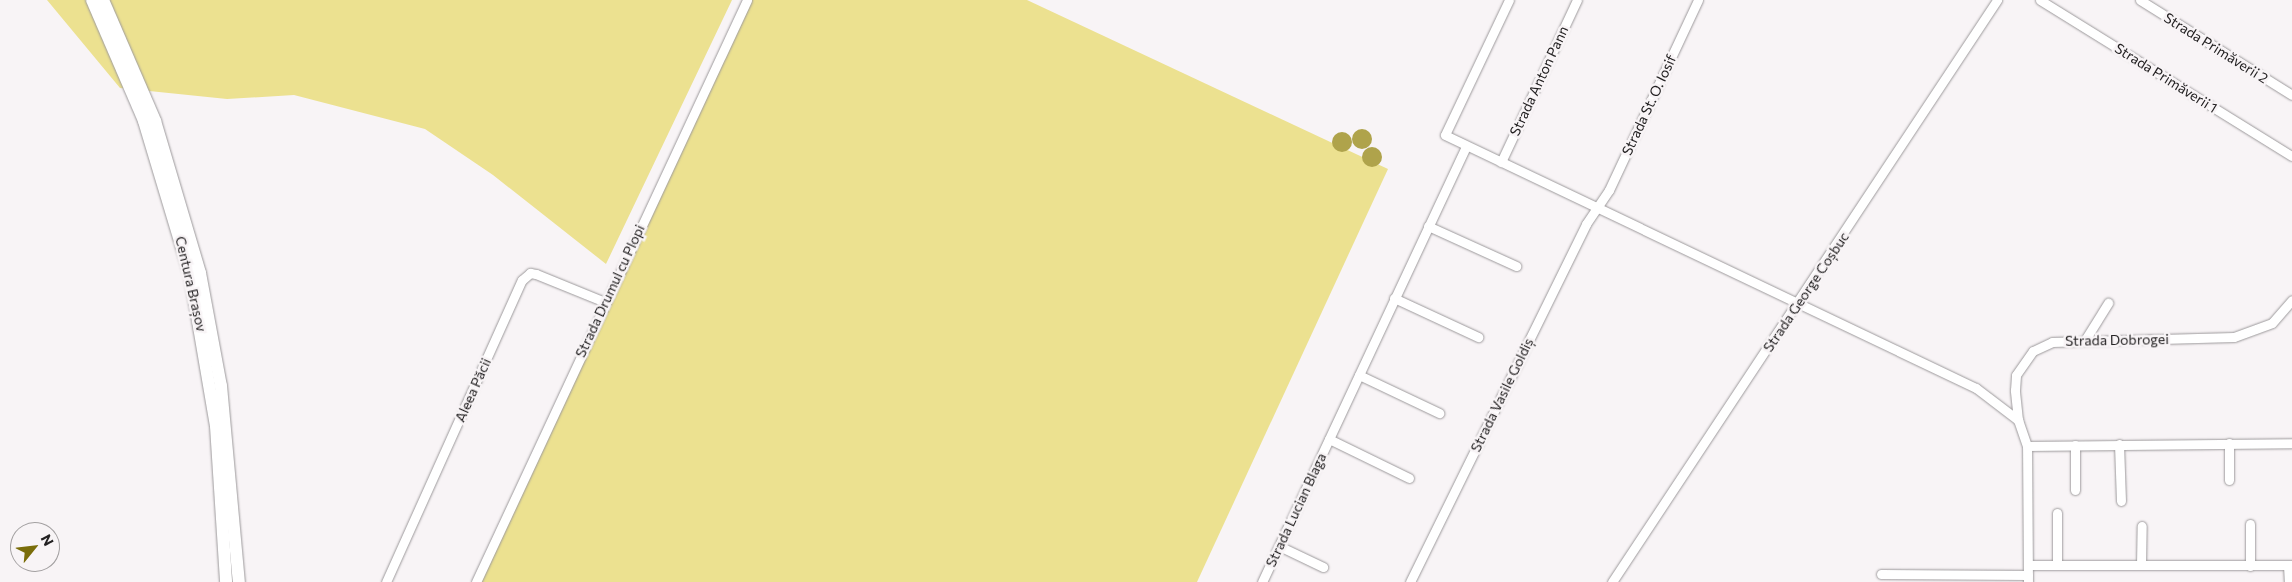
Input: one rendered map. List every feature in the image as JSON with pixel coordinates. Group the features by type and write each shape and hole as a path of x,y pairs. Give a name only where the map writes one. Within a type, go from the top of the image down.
{"highway":[{"name":"Centura Brașov","path":"92,0 144,122 190,274 216,426 226,582"},
{"name":"Centura Brașov","path":"104,0 155,121 200,273 221,386 239,582"}],"street":[{"name":"Strada Drumul cu Plopi","path":"476,582 747,0"},
{"path":"1509,0 1445,135 1596,209 1976,388 2018,420"},
{"name":"Strada Anton Pann","path":"1501,162 1577,0"},
{"name":"Strada St. O. Iosif","path":"1596,209 1698,0"},
{"name":"Strada George Coșbuc","path":"1612,582 1798,304 1997,0"},
{"name":"Strada Primăverii 1","path":"2040,0 2292,156"},
{"name":"Strada Primăverii 2","path":"2140,0 2292,95"},
{"name":"Strada Lucian Blaga","path":"1262,582 1466,146"},
{"name":"Strada Vasile Goldiș","path":"1410,582 1596,209"},
{"path":"1428,226 1516,266"},
{"name":"Aleea Păcii","path":"386,582 522,280 530,273 536,274 605,302"},
{"path":"1394,298 1478,337"},
{"name":"Strada Dobrogei","path":"2028,574 2027,446 2018,420 2016,375 2023,362 2042,345 2085,340 2234,337 2272,323 2292,300"},
{"path":"2085,340 2108,303"},
{"path":"1359,375 1439,413"},
{"name":"Strada Lucian Blaga","path":"1329,439 1409,478"},
{"path":"2229,443 2229,480"},
{"path":"2027,446 2292,443"},
{"path":"2119,444 2121,501"},
{"path":"2075,445 2076,490"},
{"path":"2057,513 2058,565"},
{"path":"2250,524 2250,566"},
{"path":"2141,565 2142,526"},
{"path":"1278,546 1323,567"},
{"path":"1881,574 2028,574 2058,565 2290,565 2289,582"}],"shaded area":[{"path":"47,0 732,0 606,264 493,175 425,129 294,95 227,99 120,88"},
{"path":"751,0 1027,0 1388,169 1197,582 473,582"},
{"path":"1362,129 1369,132 1372,139 1369,146 1362,149 1355,146 1352,139 1355,132"},
{"path":"1342,132 1349,135 1352,142 1349,149 1342,152 1335,149 1332,142 1335,135"},
{"path":"1372,147 1379,150 1382,157 1379,164 1372,167 1365,164 1362,157 1365,150"}]}
